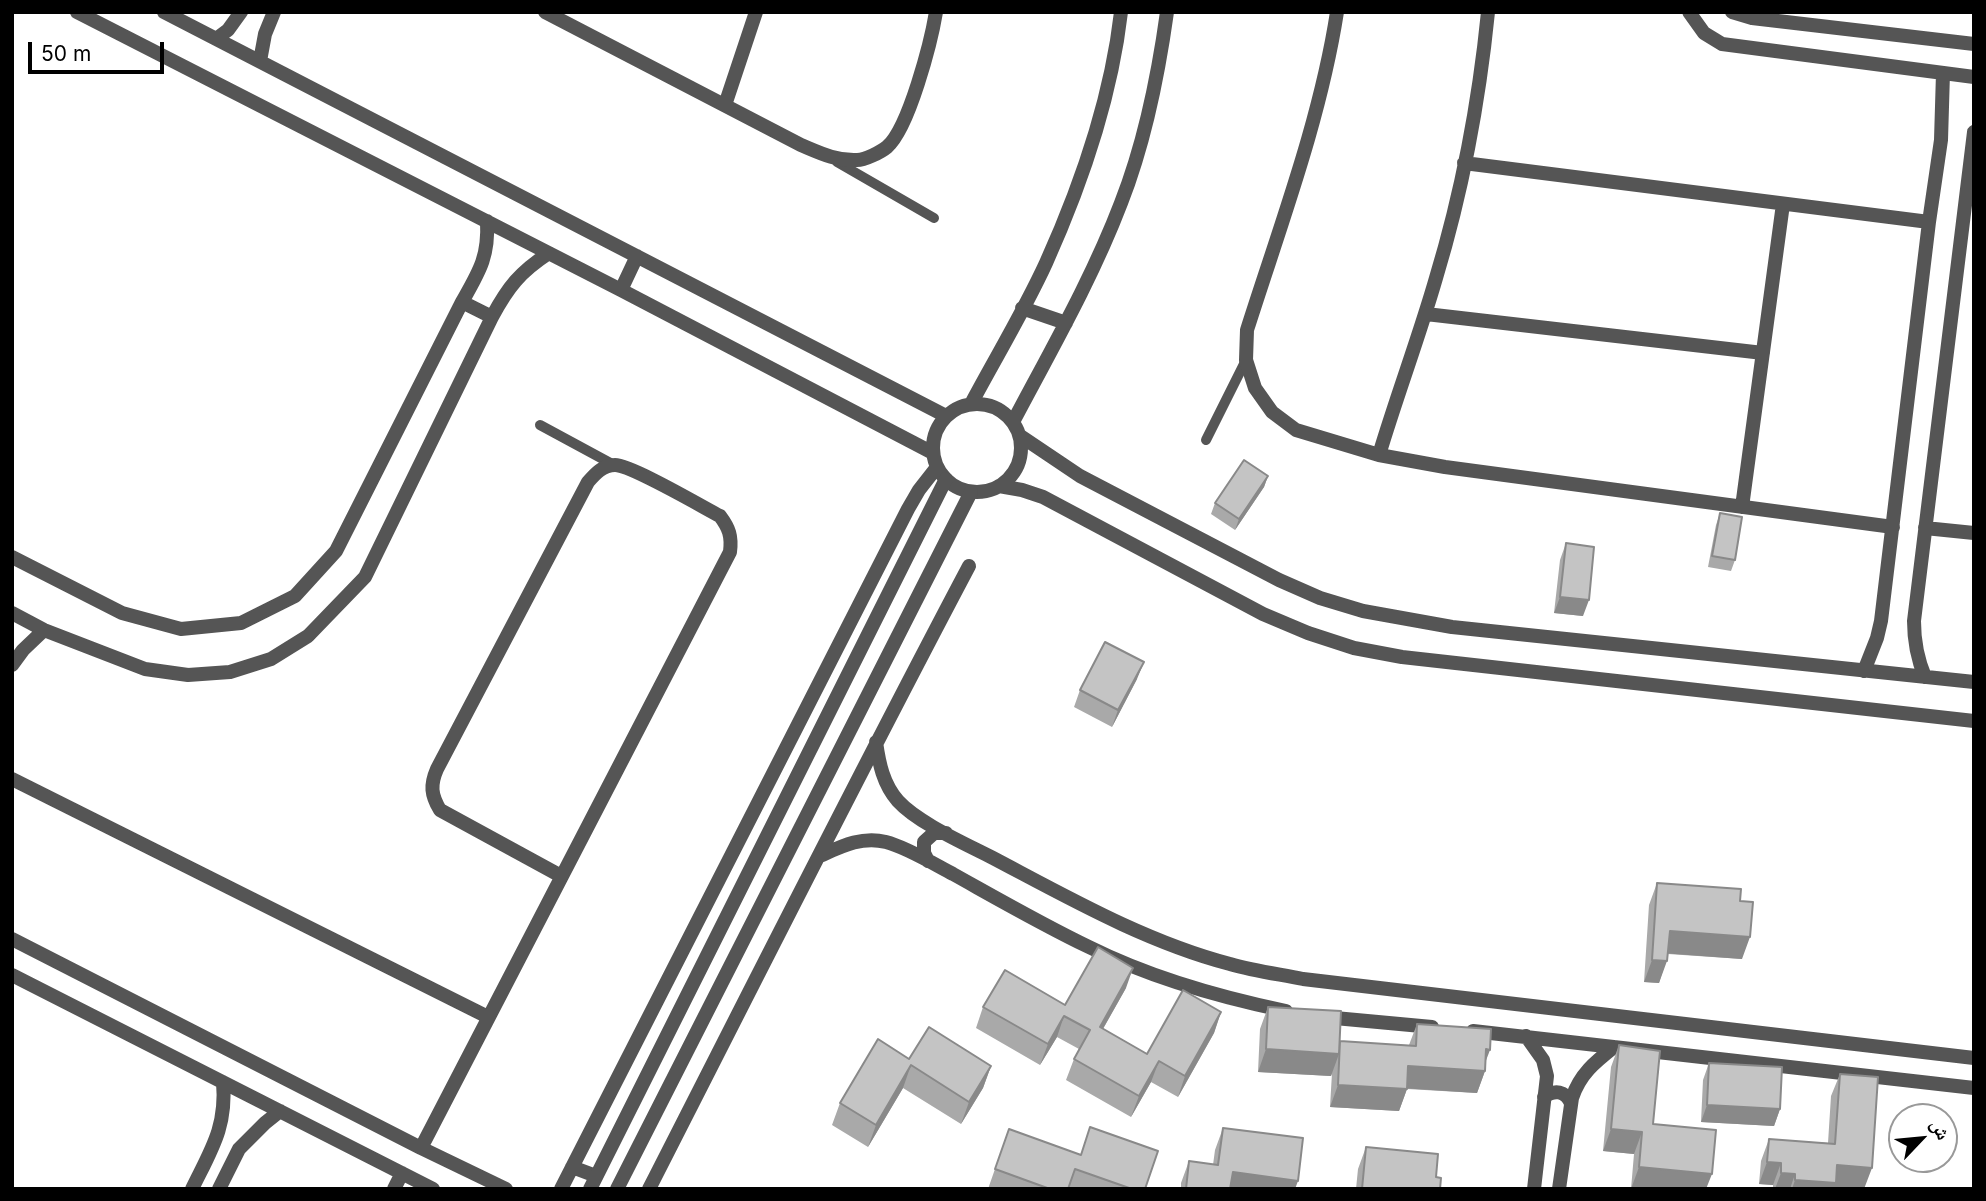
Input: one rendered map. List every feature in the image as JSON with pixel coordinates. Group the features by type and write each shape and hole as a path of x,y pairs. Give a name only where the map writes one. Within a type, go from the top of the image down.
{"street":[{"path":"77,12 621,290 939,466 957,487 971,492 986,491 999,486 1010,477 1018,464 1021,450 1016,429 1088,280 1126,190 1139,150 1159,66 1167,12"},
{"path":"164,12 946,416"},
{"path":"216,39 228,30 240,12"},
{"path":"260,61 265,34 274,12"},
{"path":"545,12 801,145 831,158 860,160 887,147 903,123 919,79 936,12"},
{"path":"725,105 757,12"},
{"path":"971,404 1051,252 1075,192 1100,122 1117,50 1121,12"},
{"path":"1336,12 1320,97 1247,330 1246,360 1255,388 1272,412 1296,430 1379,455 1445,467 1893,527"},
{"path":"1379,455 1426,314 1447,238 1478,90 1488,12"},
{"path":"1689,12 1704,33 1721,44 1974,76"},
{"path":"1732,12 1752,18 1974,44"},
{"path":"1864,671 1878,638 1881,621 1941,141 1943,73"},
{"path":"1925,677 1914,640 1914,621 1974,132"},
{"path":"1464,163 1929,222"},
{"path":"1742,507 1783,204"},
{"path":"12,557 122,613 181,629 241,623 295,596 336,551 479,272 488,239 487,221"},
{"path":"12,613 44,630 145,669 188,676 230,672 271,659 308,636 365,577 506,292 518,277 549,253"},
{"path":"621,290 638,257"},
{"path":"462,302 492,317"},
{"path":"1022,308 1066,323"},
{"path":"1426,314 1763,353"},
{"path":"572,1167 593,1182 939,466 934,439 938,427 946,416 958,408 971,404 987,405 1001,411 1016,429 1059,464 1080,476 1279,580 1320,598 1363,611 1452,627 1974,682"},
{"path":"421,1148 730,552 732,539 728,526 720,516 631,470 615,465 599,470 588,482 431,783 432,797 440,810 561,876"},
{"path":"561,1189 908,509 919,490 939,466"},
{"path":"999,486 1043,497 1264,614 1308,633 1354,648 1402,657 1974,720"},
{"path":"617,1189 971,492"},
{"path":"1925,528 1974,533"},
{"path":"649,1189 876,742 969,566"},
{"path":"12,665 44,630"},
{"path":"876,742 879,764 890,789 899,801 946,833 1091,910 1160,940 1230,964 1303,979 1974,1058"},
{"path":"12,779 488,1017"},
{"path":"928,861 924,853 924,842 934,833 946,833"},
{"path":"820,856 855,841 872,839 888,842 1091,948 1151,974 1233,1000 1300,1014 1974,1088"},
{"path":"12,939 506,1189"},
{"path":"12,975 433,1189"},
{"path":"1526,1037 1543,1060 1547,1076 1534,1189"},
{"path":"1559,1189 1571,1103 1577,1084 1595,1061 1614,1047"},
{"path":"192,1189 217,1139 223,1120 223,1082"},
{"path":"1544,1097 1549,1093 1560,1092 1565,1094 1571,1103"},
{"path":"219,1189 239,1149 281,1111"},
{"path":"394,1189 402,1173"}],"lane":[{"path":"831,158 934,218"},
{"path":"1206,440 1246,360"},
{"path":"540,425 615,465"}],"building":[{"path":"1244,460 1268,476 1239,519 1215,503"},
{"path":"1720,513 1742,517 1735,560 1712,556"},
{"path":"1566,543 1594,547 1589,600 1560,597"},
{"path":"1105,642 1144,662 1118,710 1080,690"},
{"path":"1657,883 1741,889 1740,901 1753,902 1750,937 1670,931 1667,961 1652,960"},
{"path":"1098,947 1133,968 1100,1027 1147,1054 1183,990 1221,1012 1185,1076 1159,1061 1139,1096 1074,1059 1090,1030 1064,1016 1048,1044 983,1007 1005,970 1065,1005"},
{"path":"1268,1007 1341,1011 1339,1054 1266,1049"},
{"path":"1417,1024 1491,1029 1490,1050 1486,1049 1485,1071 1408,1066 1407,1089 1338,1085 1340,1041 1416,1046"},
{"path":"929,1027 991,1066 969,1102 911,1065 876,1125 840,1103 878,1039 909,1059"},
{"path":"1619,1045 1660,1051 1653,1124 1716,1130 1712,1174 1639,1167 1642,1132 1611,1129"},
{"path":"1709,1063 1782,1067 1780,1109 1707,1105"},
{"path":"1840,1074 1878,1077 1872,1168 1837,1165 1836,1183 1795,1180 1795,1174 1781,1173 1781,1163 1767,1162 1769,1139 1835,1144"},
{"path":"1090,1127 1158,1151 1145,1189 1132,1189 1075,1169 1068,1189 1050,1189 995,1169 1009,1129 1081,1155"},
{"path":"1223,1128 1303,1138 1298,1181 1233,1172 1230,1189 1186,1189 1189,1161 1218,1165"},
{"path":"1366,1147 1438,1154 1436,1177 1441,1178 1440,1189 1362,1189"}]}
